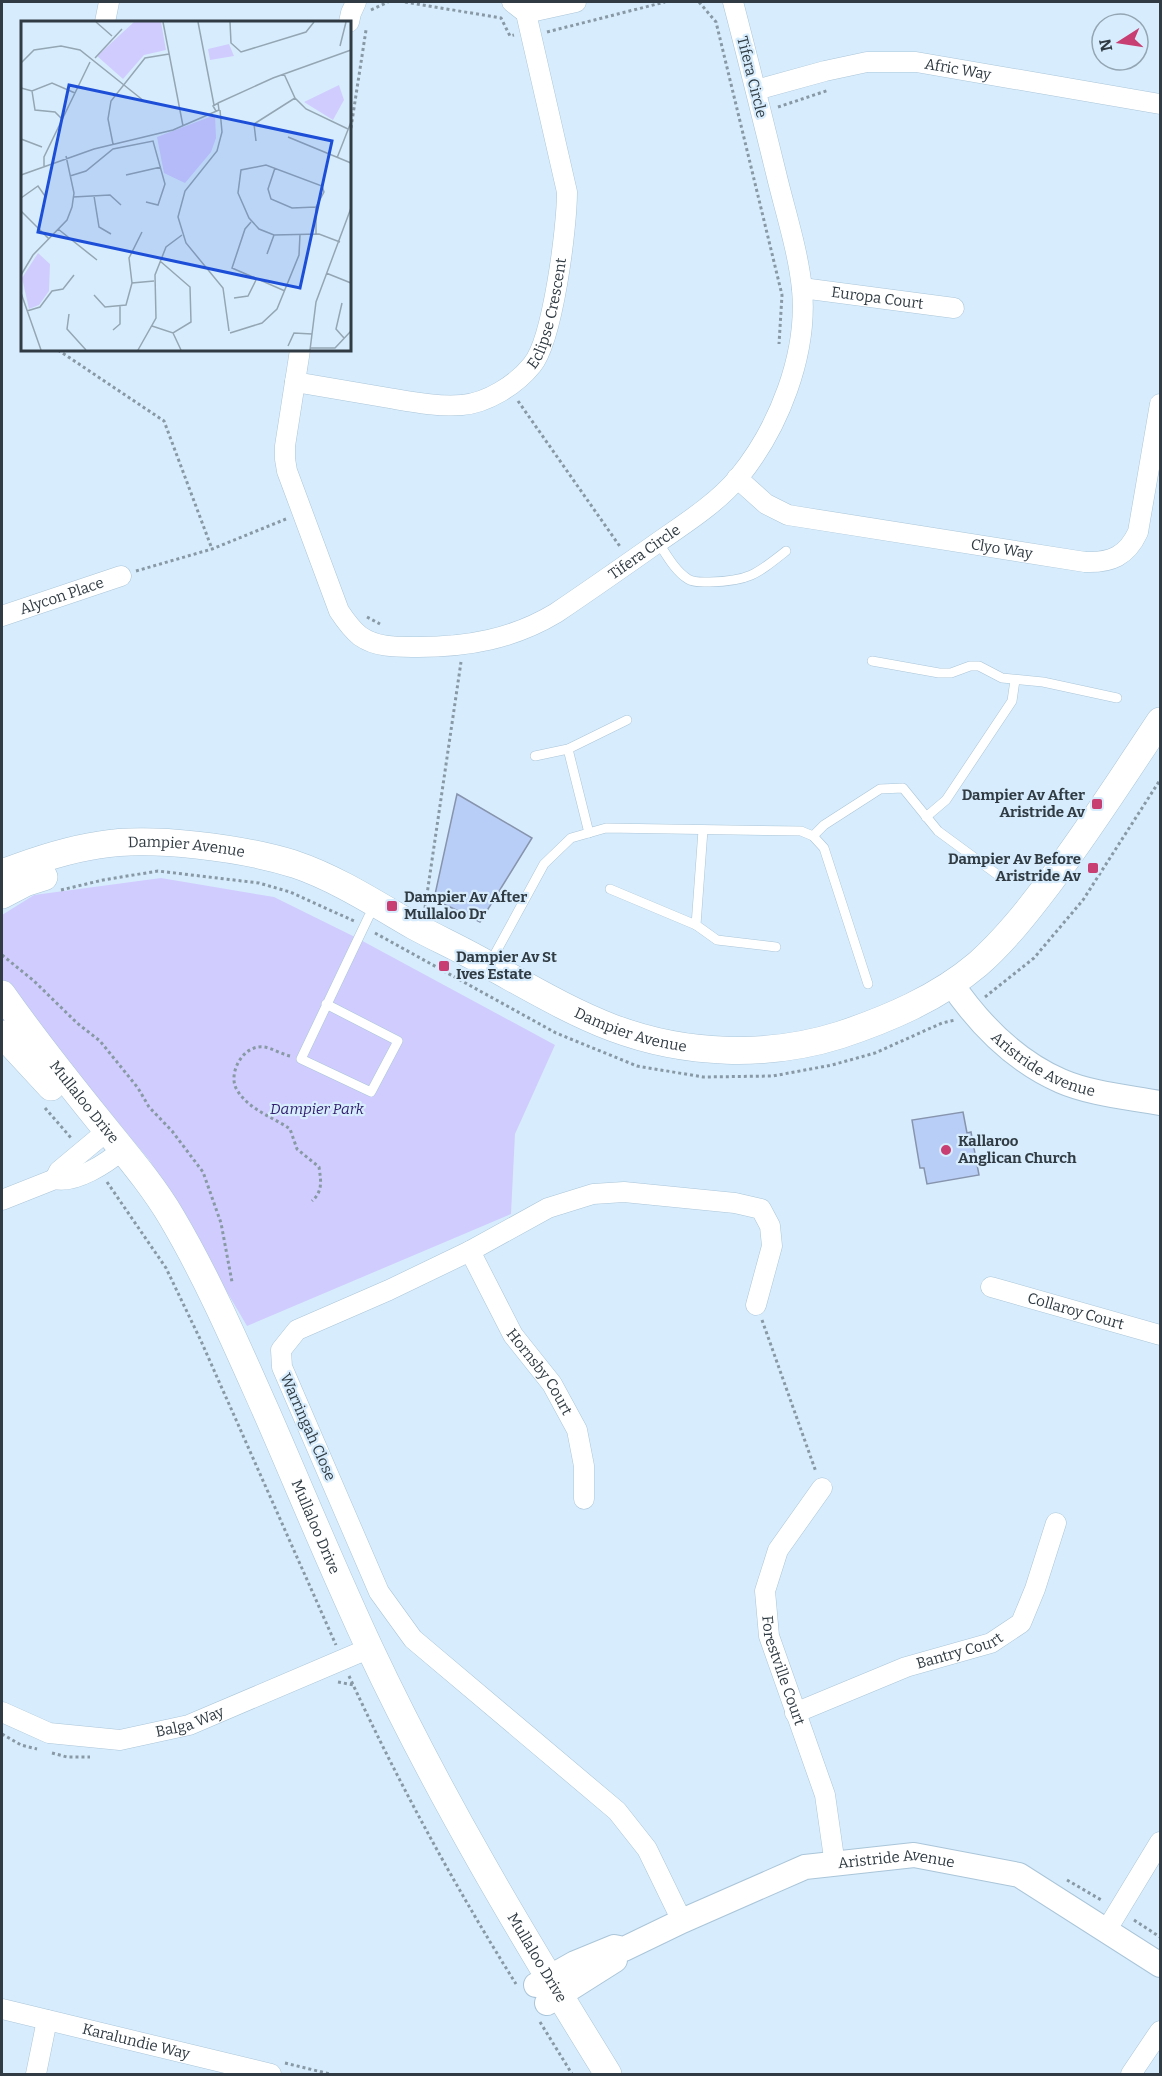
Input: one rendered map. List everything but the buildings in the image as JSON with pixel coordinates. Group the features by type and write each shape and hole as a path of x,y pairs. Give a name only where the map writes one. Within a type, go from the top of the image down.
{"main road":[{"name":"Dampier Avenue","path":"965,993 980,962 1004,939 1068,858 1161,721"},
{"name":"Dampier Avenue","path":"2,895 25,883 90,865 141,857 231,864 306,885 369,916 555,1020 636,1052 674,1060 719,1065 769,1064 835,1054 910,1026 942,1010 965,993 1027,938 1084,860 1161,746"},
{"name":"Dampier Avenue","path":"2,873 52,856 103,844 141,842 210,847 258,855 312,871 551,1000 614,1028 688,1047 749,1051 819,1041 876,1023 927,999 965,993"},
{"name":"Mullaloo Drive","path":"2,994 52,1064 103,1150"},
{"name":"Mullaloo Drive","path":"2,1034 103,1150 170,1214 198,1264 229,1328 356,1654 396,1704 541,1994 590,2074"},
{"name":"Mullaloo Drive","path":"541,1994 608,2074"}],"street":[{"path":"105,21 109,2"},
{"path":"519,7 576,2"},
{"name":"Tifera Circle","path":"300,351 285,459 301,513 339,611 348,625 360,636 387,646 435,647 490,640 538,624 694,516 738,478 781,410 799,343 802,288 762,113 733,2"},
{"path":"358,22 351,13 363,6"},
{"name":"Eclipse Crescent","path":"295,382 427,404 465,405 482,400 508,386 532,365 540,352 548,331 567,208 564,177 519,7"},
{"name":"Afric Way","path":"756,90 847,66 867,62 897,61 916,62 1161,104"},
{"name":"Europa Court","path":"802,288 954,308"},
{"name":"Clyo Way","path":"738,478 766,504 788,515 1100,563 1114,559 1123,552 1132,544 1138,532 1161,404"},
{"name":"Alycon Place","path":"2,616 121,576"},
{"name":"Aristride Avenue","path":"965,993 985,1027 1020,1057 1040,1070 1062,1082 1161,1103"},
{"path":"2,1200 55,1179 59,1171 103,1150"},
{"name":"Warringah Close","path":"682,1921 647,1849 617,1811 413,1639 380,1592 282,1367 281,1350 297,1330 389,1290 470,1251 548,1208 593,1194 624,1192 735,1203 760,1209 770,1226 772,1246 756,1305"},
{"name":"Hornsby Court","path":"470,1251 513,1335 552,1384 577,1430 584,1466 584,1499"},
{"name":"Collaroy Court","path":"992,1287 1161,1335"},
{"name":"Forestville Court","path":"822,1488 778,1550 765,1591 769,1636 825,1795 836,1865"},
{"name":"Bantry Court","path":"795,1713 906,1667 991,1643 1021,1623 1035,1589 1056,1523"},
{"name":"Balga Way","path":"2,1712 49,1733 120,1740 189,1725 356,1654"},
{"path":"1106,1931 1161,1842"},
{"name":"Aristride Avenue","path":"541,1994 574,1963 614,1947 624,1948 805,1867 914,1855 1019,1875 1161,1965"},
{"name":"Karalundie Way","path":"2,2009 271,2074"},
{"path":"36,2074 47,2020"},
{"path":"1131,2074 1161,2031"}],"lane":[{"path":"658,542 681,573 689,580 697,582 732,581 746,578 760,572 786,551"},
{"path":"872,661 939,673 951,673 970,666 979,666 1002,678 1043,682 1117,698"},
{"path":"926,817 946,800 1012,701 1015,680"},
{"path":"535,756 568,749 627,720"},
{"path":"568,749 589,833"},
{"path":"813,836 824,825 880,789 903,788 938,831 1002,878"},
{"path":"489,965 544,864 572,838 606,828 801,831 813,836 824,848 868,984"},
{"path":"696,925 703,830"},
{"path":"610,889 696,925 717,940 776,947"},
{"path":"326,1004 398,1041 371,1092 301,1059 326,1004 369,916"}],"path":[{"path":"363,6 388,2"},
{"path":"699,2 716,22 782,296 779,352"},
{"path":"351,120 358,22"},
{"path":"762,113 838,87"},
{"path":"59,351 164,421 212,549"},
{"path":"508,386 630,562"},
{"path":"121,576 212,549 301,513"},
{"path":"363,615 382,626"},
{"path":"425,910 463,645"},
{"path":"965,993 1034,958 1083,900 1161,780"},
{"path":"301,1059 263,1047 252,1048 242,1056 235,1069 234,1079 237,1090 247,1102 272,1120 290,1129 297,1149 319,1167 322,1185 319,1196 312,1201"},
{"path":"40,1103 103,1150 133,1217 166,1268 356,1654 387,1757 417,1815 541,1994 572,2074"},
{"path":"756,1305 822,1488"}],"green space":[{"name":"Dampier Park","path":"161,878 274,897 357,938 555,1045 515,1134 511,1214 247,1326 150,1161 2,982 2,915 34,895"}],"place":[{"name":"Dampier Av After Aristride Av","path":"1097,804"},
{"name":"Dampier Av Before Aristride Av","path":"1093,868"},
{"name":"Dampier Av After Mullaloo Dr","path":"392,906"},
{"name":"Dampier Av St Ives Estate","path":"444,966"},
{"name":"Kallaroo Anglican Church","path":"946,1150"}]}
